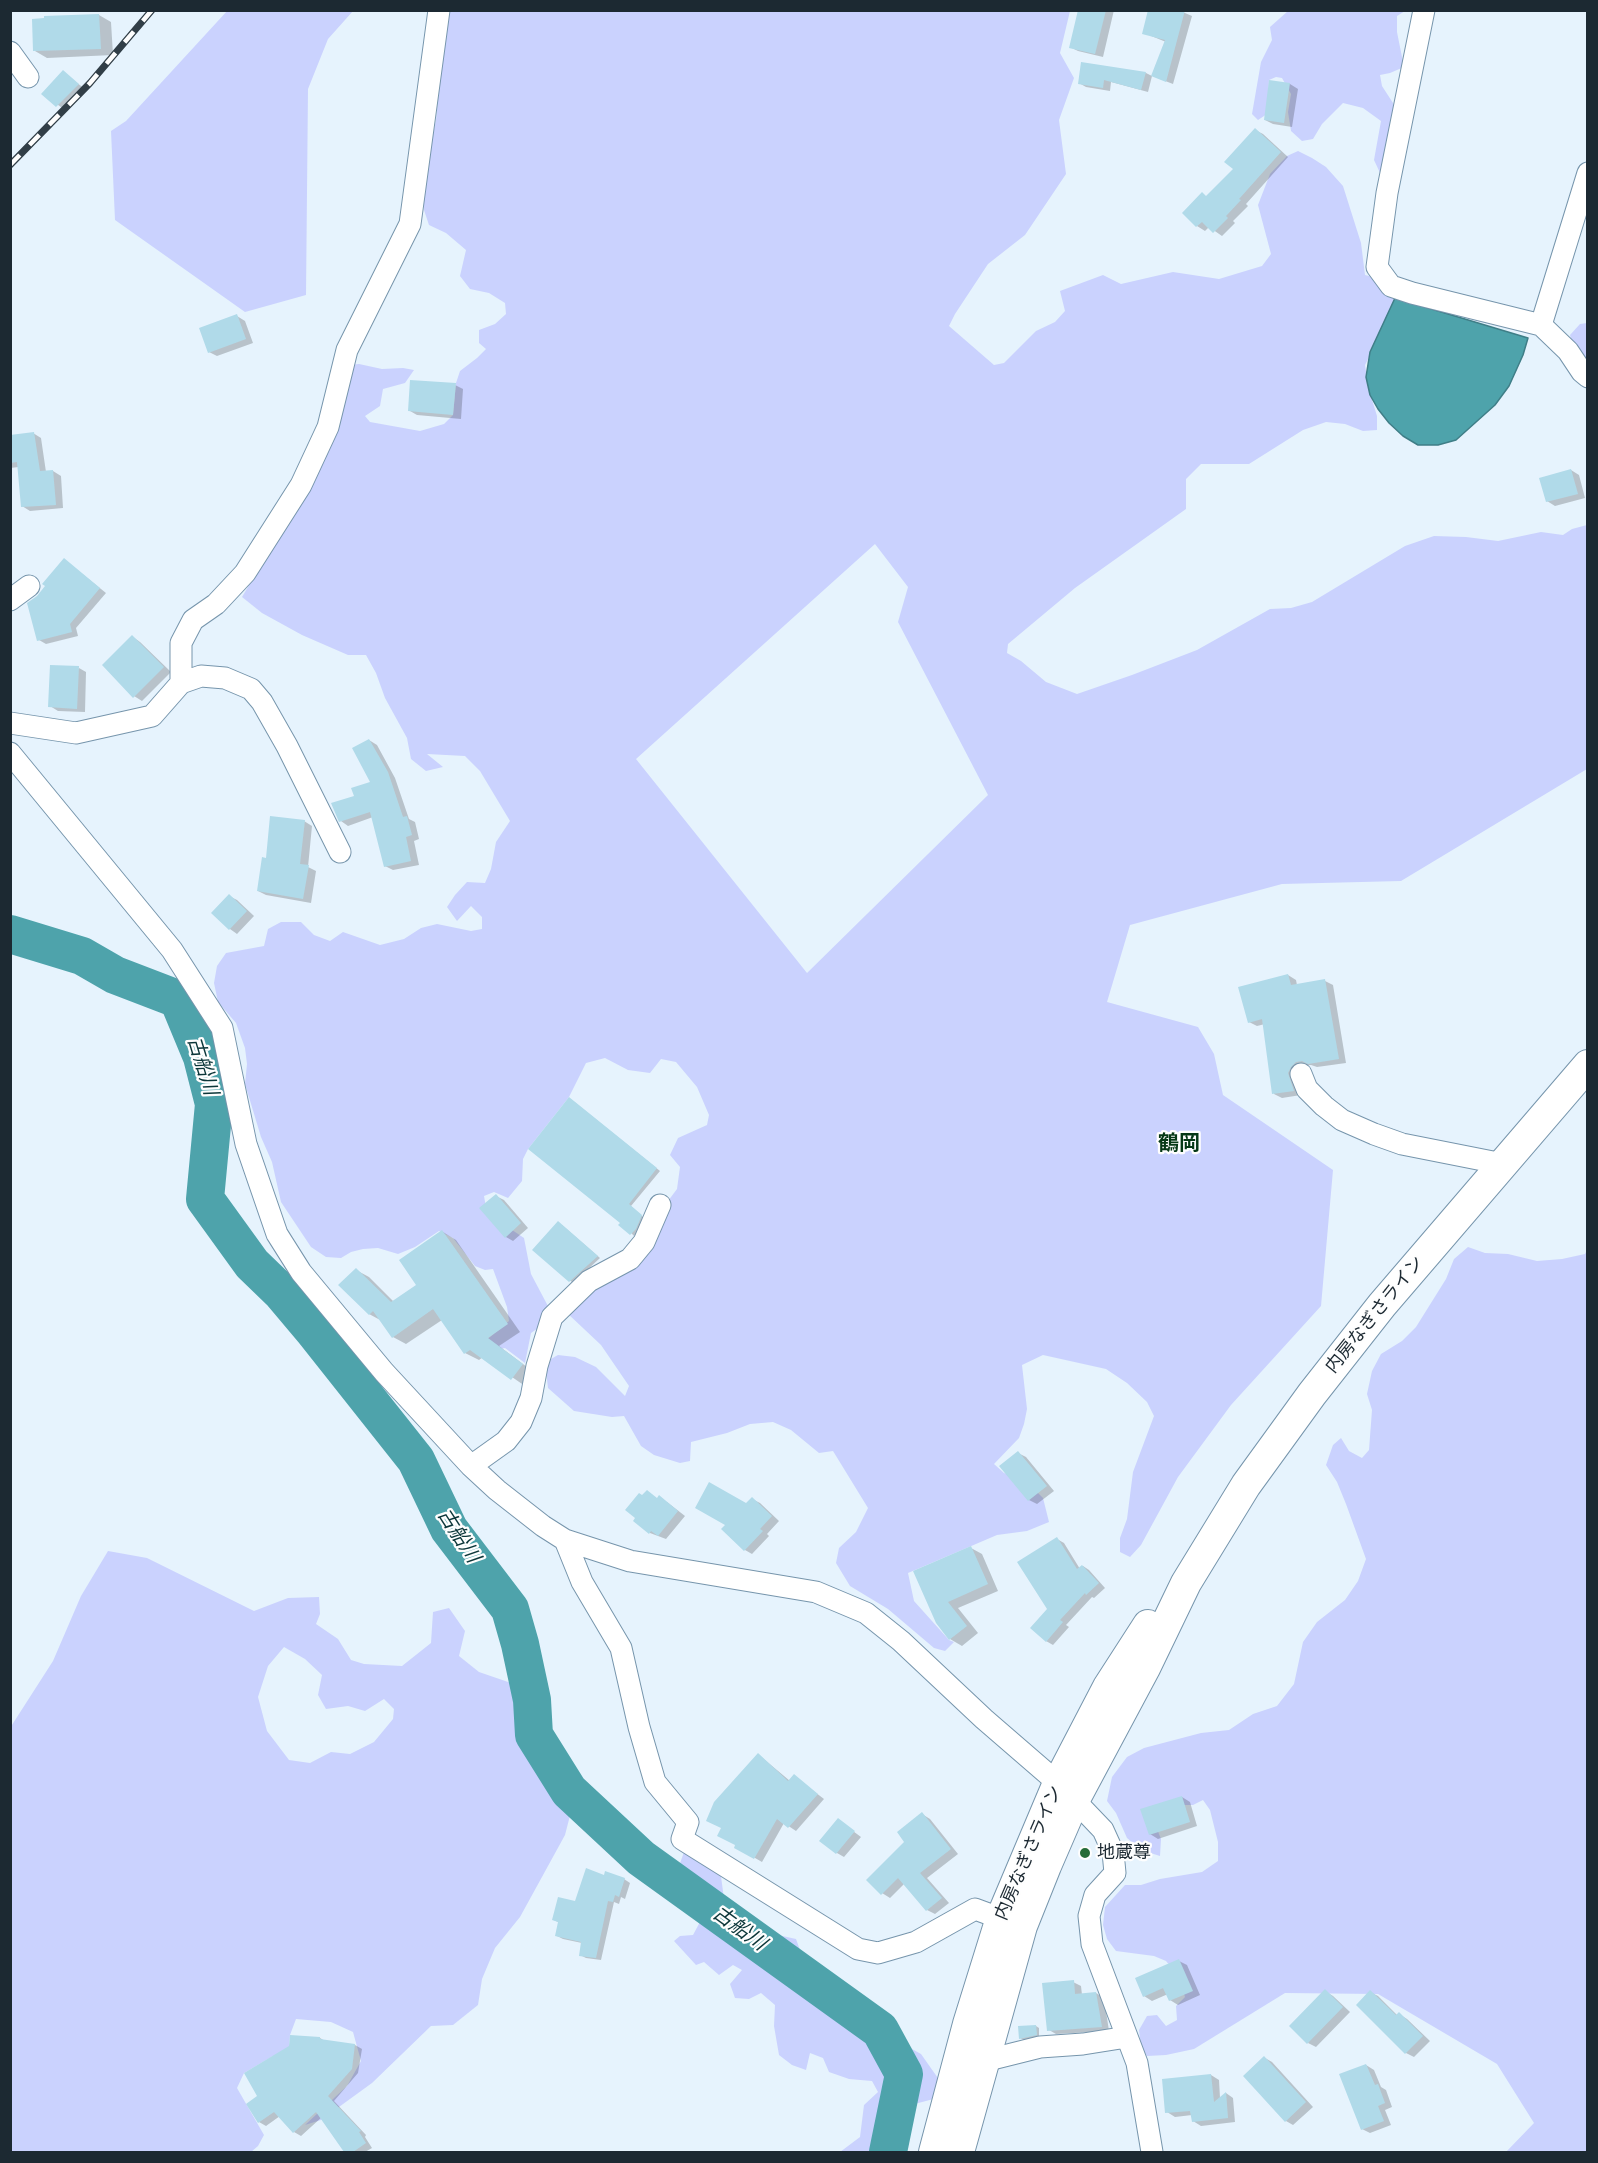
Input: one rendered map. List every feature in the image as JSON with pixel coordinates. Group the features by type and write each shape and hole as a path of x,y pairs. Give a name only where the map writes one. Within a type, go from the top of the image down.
{"highway":[{"name":"内房なぎさライン","path":"934,2152 968,2024 1066,1791 1145,1668 1186,1583 1246,1485 1312,1394 1382,1305 1587,1065"},
{"name":"内房なぎさライン","path":"959,2152 984,2061 1012,1922"}],"street":[{"path":"181,683 181,643 193,620 216,604 244,573 301,485 328,427 347,350 410,224 439,10"},
{"path":"1424,10 1387,193 1377,267 1391,286 1540,325 1568,351 1587,377"},
{"path":"10,52 28,77"},
{"path":"1540,325 1587,173"},
{"path":"10,600 29,586"},
{"path":"10,723 76,733 152,716 181,683 201,676 225,678 251,689 262,702 287,746 340,852"},
{"path":"10,753 172,950 222,1028 246,1144 277,1234 301,1272 384,1372 471,1466 497,1490 565,1540 630,1561 816,1592 866,1613 901,1641 984,1719 1066,1791 1103,1830 1113,1852 1114,1873 1095,1895 1089,1916 1092,1944 1137,2063 1152,2152"},
{"path":"1301,1074 1307,1089 1342,1120 1402,1144 1503,1164"},
{"path":"471,1466 506,1441 521,1422 531,1398 537,1366 552,1317 589,1281 630,1259 644,1242 660,1205"},
{"path":"565,1540 582,1582 621,1648 639,1727 655,1782 688,1821 682,1839 858,1948 868,1951 878,1953 916,1942 975,1910 1012,1922"},
{"path":"984,2061 1040,2047 1083,2044 1127,2037"}],"shaded area":[{"path":"228,10 353,11 328,39 308,89 306,295 245,312 115,220 111,131 126,121"},
{"path":"446,11 1070,11 1060,53 1074,78 1059,120 1066,174 1025,235 988,264 949,326 994,365 1004,363 1036,331 1055,322 1065,311 1060,291 1103,275 1121,284 1173,272 1219,279 1262,266 1271,254 1258,205 1270,174 1287,156 1298,151 1326,167 1343,186 1361,243 1365,275 1381,279 1393,291 1397,303 1365,365 1369,390 1377,416 1377,430 1363,431 1345,424 1326,422 1303,430 1249,464 1201,464 1186,479 1186,509 1075,588 1008,644 1007,653 1021,661 1046,682 1077,694 1197,650 1270,609 1291,608 1312,602 1405,546 1434,536 1498,541 1541,532 1563,535 1572,529 1587,525 1587,769 1401,881 1282,884 1130,925 1107,1002 1198,1027 1214,1054 1223,1095 1333,1170 1321,1306 1231,1405 1178,1477 1141,1545 1130,1557 1120,1552 1120,1538 1127,1519 1133,1472 1154,1416 1147,1402 1127,1383 1106,1369 1043,1355 1022,1365 1027,1409 1024,1424 1019,1438 994,1464 1004,1473 1025,1480 1043,1498 1049,1522 1027,1531 997,1535 908,1573 914,1601 949,1640 954,1642 945,1651 934,1648 888,1609 850,1586 836,1563 839,1548 856,1532 868,1508 833,1451 819,1453 791,1430 773,1422 750,1424 727,1433 691,1442 690,1461 680,1463 654,1455 641,1446 624,1416 612,1417 574,1411 548,1388 546,1371 551,1359 558,1355 575,1357 596,1367 625,1396 629,1386 601,1345 566,1312 586,1295 677,1189 680,1167 670,1155 678,1138 707,1125 709,1115 697,1087 676,1062 661,1059 650,1073 628,1070 605,1058 586,1063 569,1097 528,1149 523,1159 522,1181 508,1198 494,1192 484,1196 487,1213 524,1238 531,1274 549,1308 544,1324 531,1333 525,1363 505,1348 492,1351 477,1348 509,1321 507,1307 493,1269 485,1270 475,1266 453,1238 439,1231 415,1247 398,1254 378,1248 351,1252 341,1258 326,1257 311,1247 281,1202 272,1162 261,1137 245,1084 247,1064 245,1048 236,1023 218,1002 214,983 217,966 226,953 264,946 268,929 281,922 301,922 314,935 330,941 343,932 380,945 404,939 421,928 437,924 471,931 482,929 482,917 471,906 457,921 447,907 467,882 485,883 491,869 496,842 510,821 480,771 465,756 427,754 443,767 426,771 411,759 407,738 385,698 376,673 366,655 348,655 302,635 262,613 242,597 261,565 348,365 359,364 382,369 414,370 405,383 383,389 380,406 365,416 370,422 420,431 444,424 453,415 456,383 460,371 486,349 479,343 479,330 495,324 506,314 505,303 489,293 470,289 460,276 466,250 446,233 429,225 424,210 424,177 436,120","holes":["875,544 908,587 898,622 988,795 807,973 636,759"]},
{"path":"1288,11 1405,11 1397,16 1397,32 1404,67 1380,75 1382,86 1393,103 1400,125 1381,175 1374,160 1381,121 1363,108 1343,103 1322,124 1313,139 1302,141 1291,131 1288,112 1291,94 1282,78 1276,77 1269,80 1267,114 1258,120 1252,114 1261,62 1272,40 1270,27"},
{"path":"1395,298 1528,338 1509,386 1495,405 1456,440 1438,445 1418,445 1403,436 1389,423 1370,395 1366,377 1370,352"},
{"path":"1587,323 1587,371 1575,352 1570,335 1580,324"},
{"path":"1468,1247 1485,1253 1508,1254 1537,1261 1585,1254 1587,1250 1587,2152 1506,2152 1534,2123 1497,2064 1378,1994 1285,1993 1194,2049 1166,2055 1147,2056 1141,2047 1139,2030 1147,2016 1157,2015 1166,2026 1177,2020 1176,2006 1185,1997 1179,1977 1166,1961 1154,1956 1116,1951 1107,1939 1103,1925 1105,1907 1125,1885 1141,1885 1160,1879 1202,1872 1218,1861 1218,1842 1210,1810 1203,1800 1193,1805 1181,1805 1153,1819 1161,1839 1160,1856 1141,1850 1127,1838 1116,1813 1107,1801 1112,1777 1127,1757 1144,1748 1201,1733 1229,1730 1253,1714 1277,1706 1294,1684 1303,1642 1317,1622 1345,1600 1358,1581 1366,1559 1337,1482 1326,1465 1333,1445 1341,1438 1349,1451 1362,1458 1369,1450 1372,1410 1367,1394 1372,1371 1381,1354 1402,1341 1416,1327 1446,1279 1454,1259"},
{"path":"108,1551 147,1558 254,1611 288,1598 319,1597 320,1614 316,1624 338,1639 351,1660 364,1664 402,1666 431,1643 433,1612 449,1608 465,1631 459,1656 479,1672 511,1683 536,1700 553,1737 550,1760 562,1791 573,1804 565,1835 520,1917 495,1948 482,1979 478,2005 453,2025 431,2026 372,2083 321,2120 305,2125 347,2086 361,2061 353,2032 331,2022 296,2019 290,2035 288,2064 273,2056 244,2073 237,2088 264,2135 258,2146 251,2152 11,2152 10,1728 53,1661 81,1596","holes":["284,1647 305,1659 322,1675 318,1695 326,1709 348,1706 365,1711 384,1699 394,1709 393,1719 374,1742 350,1754 331,1752 310,1763 289,1760 267,1731 258,1697 268,1666"]},
{"path":"684,1852 720,1869 725,1906 760,1931 796,1939 812,1983 836,1995 856,2025 879,2045 903,2044 921,2054 940,2081 941,2097 907,2106 896,2128 890,2152 840,2152 860,2137 864,2105 878,2092 872,2081 849,2079 829,2072 823,2058 810,2053 806,2070 792,2065 779,2055 774,2026 775,2005 761,1993 749,1999 735,1998 730,1984 742,1970 733,1965 719,1975 704,1962 696,1965 674,1941 680,1936 693,1935 708,1907 711,1896 693,1885 678,1869"}],"building":[{"path":"1078,10 1106,10 1095,54 1069,48"},
{"path":"1148,10 1185,10 1166,82 1151,76 1165,40 1142,34"},
{"path":"99,14 101,49 33,51 32,19 44,18 44,16"},
{"path":"1081,62 1146,72 1141,90 1104,80 1103,88 1078,84"},
{"path":"63,70 79,84 56,107 41,94"},
{"path":"1269,80 1290,83 1284,123 1264,120"},
{"path":"1255,128 1281,152 1239,199 1241,200 1226,216 1228,218 1213,233 1202,222 1196,227 1182,213 1202,192 1206,196 1233,169 1224,162"},
{"path":"237,314 246,339 208,353 199,328"},
{"path":"410,380 456,383 453,415 408,411"},
{"path":"34,432 40,471 53,470 56,505 21,507 17,462 10,463 10,435"},
{"path":"1571,469 1578,494 1546,502 1539,478"},
{"path":"64,558 100,588 70,624 72,632 37,641 27,603 37,596 45,586 42,584"},
{"path":"132,635 164,667 133,698 102,665"},
{"path":"50,665 79,666 77,709 48,707"},
{"path":"369,739 388,772 403,817 407,816 412,835 406,837 411,861 384,867 370,812 339,822 331,803 354,796 351,788 370,782 352,748"},
{"path":"270,816 305,820 300,864 309,865 303,899 257,891 262,857 266,858"},
{"path":"229,894 247,911 229,930 211,913"},
{"path":"1288,974 1291,985 1325,979 1339,1059 1308,1064 1302,1061 1296,1062 1288,1073 1294,1091 1272,1094 1262,1019 1248,1023 1238,987"},
{"path":"569,1097 657,1168 629,1204 642,1215 636,1229 630,1235 618,1225 620,1223 528,1149"},
{"path":"496,1194 521,1223 505,1238 479,1208"},
{"path":"558,1221 598,1256 569,1282 532,1250"},
{"path":"442,1230 508,1324 488,1338 523,1364 511,1380 470,1350 464,1354 433,1309 392,1338 373,1311 369,1315 338,1285 356,1268 391,1302 416,1285 399,1260"},
{"path":"1018,1451 1047,1486 1028,1501 999,1466"},
{"path":"709,1482 746,1503 752,1497 772,1516 760,1529 763,1531 744,1551 721,1529 725,1525 695,1508"},
{"path":"647,1490 657,1498 659,1495 678,1511 658,1536 651,1531 649,1534 633,1521 635,1518 625,1510 639,1493 642,1495"},
{"path":"1057,1537 1077,1569 1082,1565 1099,1583 1086,1595 1085,1593 1060,1620 1063,1622 1046,1642 1030,1628 1047,1609 1017,1562"},
{"path":"971,1546 988,1584 948,1602 967,1626 949,1640 936,1623 913,1571"},
{"path":"758,1753 788,1781 794,1774 818,1794 788,1828 777,1819 754,1859 734,1848 735,1845 717,1836 721,1828 706,1821 714,1802"},
{"path":"1182,1796 1190,1822 1149,1835 1140,1809"},
{"path":"922,1812 951,1849 920,1873 942,1898 926,1911 898,1878 881,1895 866,1880 904,1842 897,1832"},
{"path":"838,1818 855,1831 836,1854 819,1841"},
{"path":"586,1868 604,1875 605,1871 625,1878 619,1897 615,1895 613,1902 608,1901 596,1958 579,1956 581,1942 555,1936 558,1922 552,1920 558,1897 575,1901"},
{"path":"1179,1959 1193,1991 1169,2001 1163,1988 1143,1997 1135,1978"},
{"path":"1074,1980 1075,1994 1096,1992 1102,2027 1047,2031 1042,1983"},
{"path":"1325,1989 1343,2007 1307,2044 1289,2026"},
{"path":"1370,1990 1396,2015 1399,2012 1423,2036 1405,2054 1356,2005"},
{"path":"1036,2025 1037,2035 1019,2039 1018,2026"},
{"path":"290,2035 320,2037 320,2039 355,2044 352,2069 328,2096 361,2131 359,2132 366,2143 353,2152 344,2152 316,2112 293,2133 274,2112 258,2123 246,2104 257,2096 244,2073 289,2046"},
{"path":"1264,2056 1306,2102 1285,2122 1243,2076"},
{"path":"1366,2064 1375,2085 1378,2084 1385,2103 1378,2106 1384,2121 1361,2130 1339,2074"},
{"path":"1211,2074 1214,2102 1226,2092 1228,2118 1192,2122 1190,2111 1165,2113 1162,2079"}],"waterway":[{"name":"古船川","path":"10,934 82,956 115,975 175,998 180,1004 202,1057 214,1104 205,1199 252,1264 281,1292 313,1330 416,1460 449,1529 510,1609 532,1700 534,1735 569,1791 641,1858 880,2030 904,2074 888,2152"}],"railway":[{"path":"10,165 90,83 152,10"}],"place":[{"name":"地蔵尊","path":"1085,1853"}],"district":[{"name":"鶴岡","path":"1179,1144"}]}
